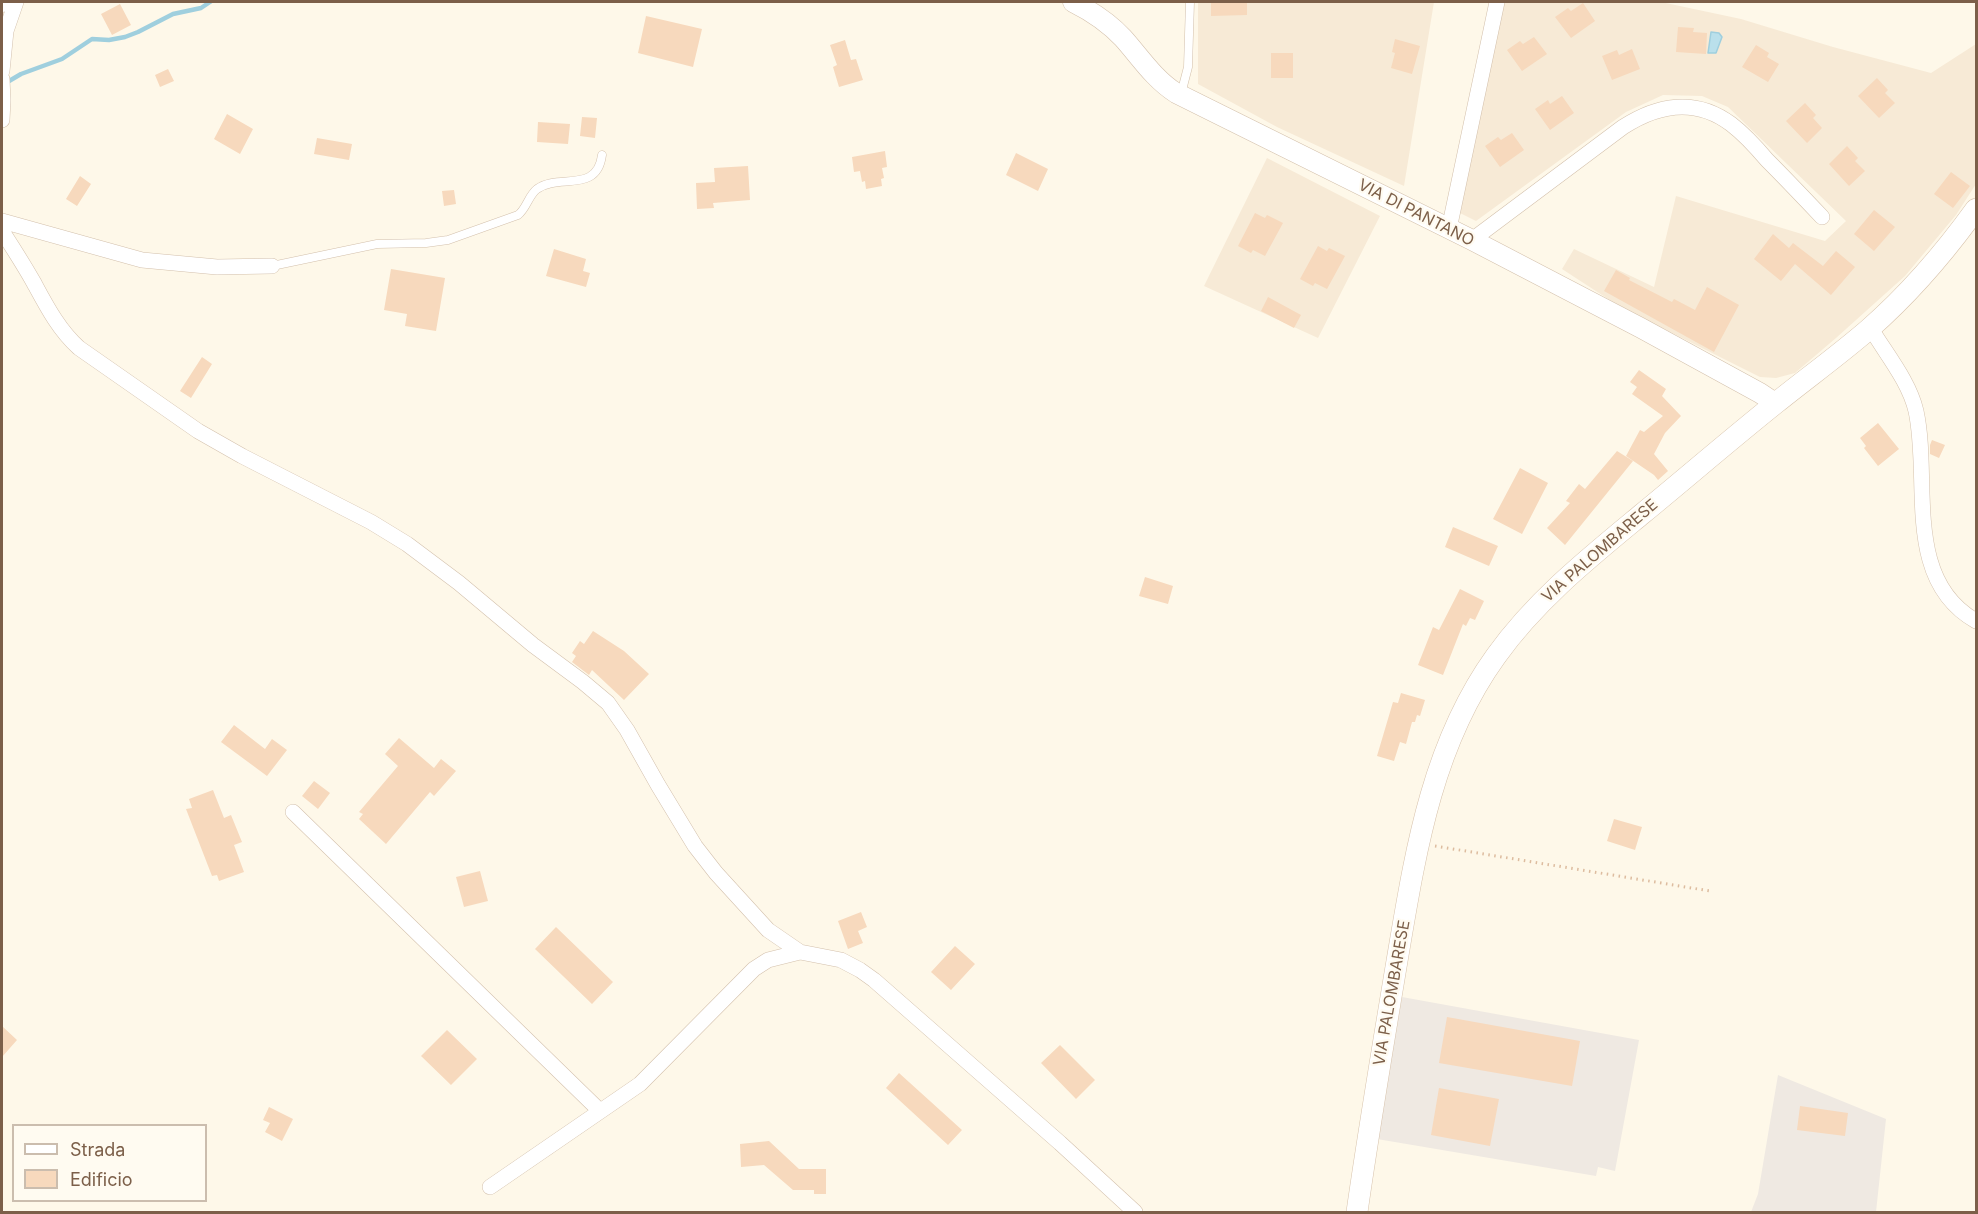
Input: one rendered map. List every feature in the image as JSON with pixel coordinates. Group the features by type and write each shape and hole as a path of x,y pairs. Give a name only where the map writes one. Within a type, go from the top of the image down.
{"main road":[{"name":"VIA PALOMBARESE","path":"1357,1212 1380,1062 1419,843 1437,775 1451,735 1474,689 1503,646 1533,610 1563,580 1870,327 1920,277 1977,209"}],"street":[{"path":"2,71 6,31 16,2"},
{"name":"VIA DI PANTANO","path":"1073,2 1115,30 1158,78 1181,95 1472,240 1641,328 1760,393 1775,404"},
{"path":"1449,229 1497,2"},
{"path":"2,79 2,120"},
{"path":"1472,240 1623,127 1646,114 1674,107 1706,111 1731,124 1822,217"},
{"path":"2,221 142,260 217,267 272,266"},
{"path":"2,231 53,318 79,348 198,431 242,456 361,516 400,540 603,698 627,730 668,802 708,863 764,926 778,939 800,952 841,960 881,985 1135,1212"},
{"path":"1870,327 1908,390 1916,412 1920,438 1924,531 1933,567 1952,601 1977,621"},
{"path":"293,812 600,1111"},
{"path":"490,1187 647,1078 754,969 768,960 800,952"}],"lane":[{"path":"1181,95 1188,67 1190,2"},
{"path":"272,266 377,244 434,243 461,236 518,215 525,208 533,193 542,186 580,180 592,175 599,168 602,155"}],"path":[{"path":"1419,843 1710,891"}],"shaded area":[{"path":"1198,2 1434,2 1404,186 1277,127 1198,84"},
{"path":"1503,2 1661,2 1741,19 1931,73 1976,44 1976,184 1956,215 1905,276 1836,338 1795,373 1776,378 1760,377 1622,308 1562,269 1574,249 1654,287 1676,196 1825,241 1846,221 1728,107 1702,96 1663,95 1626,112 1476,221 1460,213"},
{"path":"1267,158 1380,216 1318,338 1204,286"},
{"path":"1402,997 1639,1040 1615,1171 1598,1167 1596,1176 1377,1139"},
{"path":"1778,1075 1886,1119 1876,1212 1751,1212 1758,1194"}],"water":[{"path":"1711,32 1719,33 1722,37 1716,53 1708,53"}],"building":[{"path":"1211,2 1247,2 1247,15 1211,16"},
{"path":"1583,3 1595,21 1571,38 1555,17 1568,8 1571,11"},
{"path":"120,4 131,25 112,35 101,14"},
{"path":"646,16 702,29 693,67 638,53"},
{"path":"1678,27 1694,28 1693,32 1707,33 1706,54 1676,52"},
{"path":"1534,37 1547,54 1522,71 1507,50 1520,41 1523,44"},
{"path":"1395,39 1420,46 1412,74 1391,68 1395,53 1392,52"},
{"path":"845,40 851,60 856,59 863,80 839,87 833,67 837,65 830,45"},
{"path":"1756,45 1769,53 1767,57 1779,64 1768,82 1742,67"},
{"path":"1632,49 1640,69 1612,80 1602,56 1617,50 1619,55"},
{"path":"1271,53 1293,53 1293,78 1271,78"},
{"path":"168,69 174,81 160,87 155,75"},
{"path":"1877,78 1888,90 1885,93 1895,103 1879,118 1858,96"},
{"path":"1562,96 1574,113 1550,130 1535,109 1548,100 1550,104"},
{"path":"1805,103 1816,115 1813,118 1822,128 1807,143 1786,121"},
{"path":"227,114 253,129 240,154 214,139"},
{"path":"582,117 597,118 595,138 580,136"},
{"path":"538,122 570,124 568,144 537,142"},
{"path":"1512,133 1524,150 1500,167 1485,146 1498,137 1501,140"},
{"path":"317,138 352,144 349,160 314,154"},
{"path":"1847,146 1858,158 1855,161 1865,171 1849,186 1829,164"},
{"path":"885,151 887,167 882,168 884,178 881,179 882,186 866,189 860,171 854,172 852,157"},
{"path":"1016,153 1048,169 1038,191 1006,175"},
{"path":"748,166 750,200 713,203 714,208 697,209 696,183 715,182 714,168"},
{"path":"1951,172 1970,186 1953,208 1934,194"},
{"path":"80,176 91,184 77,206 66,199"},
{"path":"454,190 456,204 444,206 442,191"},
{"path":"1874,210 1895,227 1874,251 1854,234"},
{"path":"1255,213 1265,218 1267,215 1283,223 1265,256 1253,250 1251,253 1238,246"},
{"path":"1773,234 1789,248 1793,243 1823,266 1836,251 1855,267 1831,295 1795,264 1781,281 1754,259"},
{"path":"1318,246 1327,251 1329,248 1345,256 1327,289 1315,283 1313,286 1300,279"},
{"path":"554,249 586,259 583,271 590,273 586,287 546,276"},
{"path":"391,269 445,278 436,331 405,326 407,314 384,310"},
{"path":"1616,270 1630,278 1629,280 1672,302 1674,299 1695,310 1707,287 1739,305 1714,352 1604,291"},
{"path":"1268,297 1301,315 1294,328 1261,311"},
{"path":"202,357 212,364 191,398 180,391"},
{"path":"1639,370 1666,389 1662,396 1681,416 1665,433 1654,454 1668,471 1658,480 1626,456 1640,430 1644,432 1663,416 1632,394 1637,387 1630,382"},
{"path":"1878,423 1899,449 1878,466 1864,448 1866,446 1860,438"},
{"path":"1932,440 1945,445 1939,458 1930,454"},
{"path":"1617,451 1633,461 1565,545 1547,528 1570,503 1566,501 1579,484 1585,489"},
{"path":"1520,468 1548,483 1522,534 1493,519"},
{"path":"1453,527 1498,546 1489,566 1445,547"},
{"path":"1145,577 1173,586 1168,604 1139,596"},
{"path":"1460,589 1484,601 1475,620 1470,618 1466,626 1463,624 1443,675 1418,665 1433,627 1439,630"},
{"path":"593,631 624,651 649,674 624,700 592,670 589,675 572,662 576,656 572,653 580,641 584,644"},
{"path":"1401,693 1425,700 1420,716 1417,715 1415,722 1412,722 1406,744 1400,742 1394,761 1377,756 1393,702 1398,703"},
{"path":"234,725 265,749 272,739 287,750 267,776 221,742"},
{"path":"399,738 434,768 441,759 456,771 434,796 430,792 386,844 359,819 363,814 359,812 398,766 385,754"},
{"path":"314,781 330,793 318,809 302,796"},
{"path":"213,790 224,818 231,815 242,842 234,845 244,872 219,881 217,875 212,876 186,809 192,808 189,799"},
{"path":"1614,819 1642,827 1635,850 1607,841"},
{"path":"480,871 488,901 464,907 456,877"},
{"path":"861,912 867,927 858,931 863,943 848,949 838,921"},
{"path":"556,927 613,982 592,1004 535,949"},
{"path":"955,946 975,964 951,990 931,972"},
{"path":"1447,1017 1580,1041 1572,1086 1439,1063"},
{"path":"2,1026 17,1040 2,1057"},
{"path":"447,1030 477,1059 451,1085 421,1056"},
{"path":"1060,1045 1095,1080 1076,1099 1041,1063"},
{"path":"899,1073 962,1130 948,1145 886,1088"},
{"path":"1439,1088 1499,1099 1490,1146 1431,1135"},
{"path":"1800,1106 1848,1113 1845,1136 1797,1130"},
{"path":"269,1107 293,1119 282,1141 265,1132 270,1123 263,1120"},
{"path":"769,1141 799,1169 826,1169 826,1194 814,1194 814,1190 793,1190 764,1165 741,1167 740,1144"}],"waterway":[{"path":"4,84 21,74 62,59 92,39 109,40 125,37 173,14 201,8 210,2"}]}
